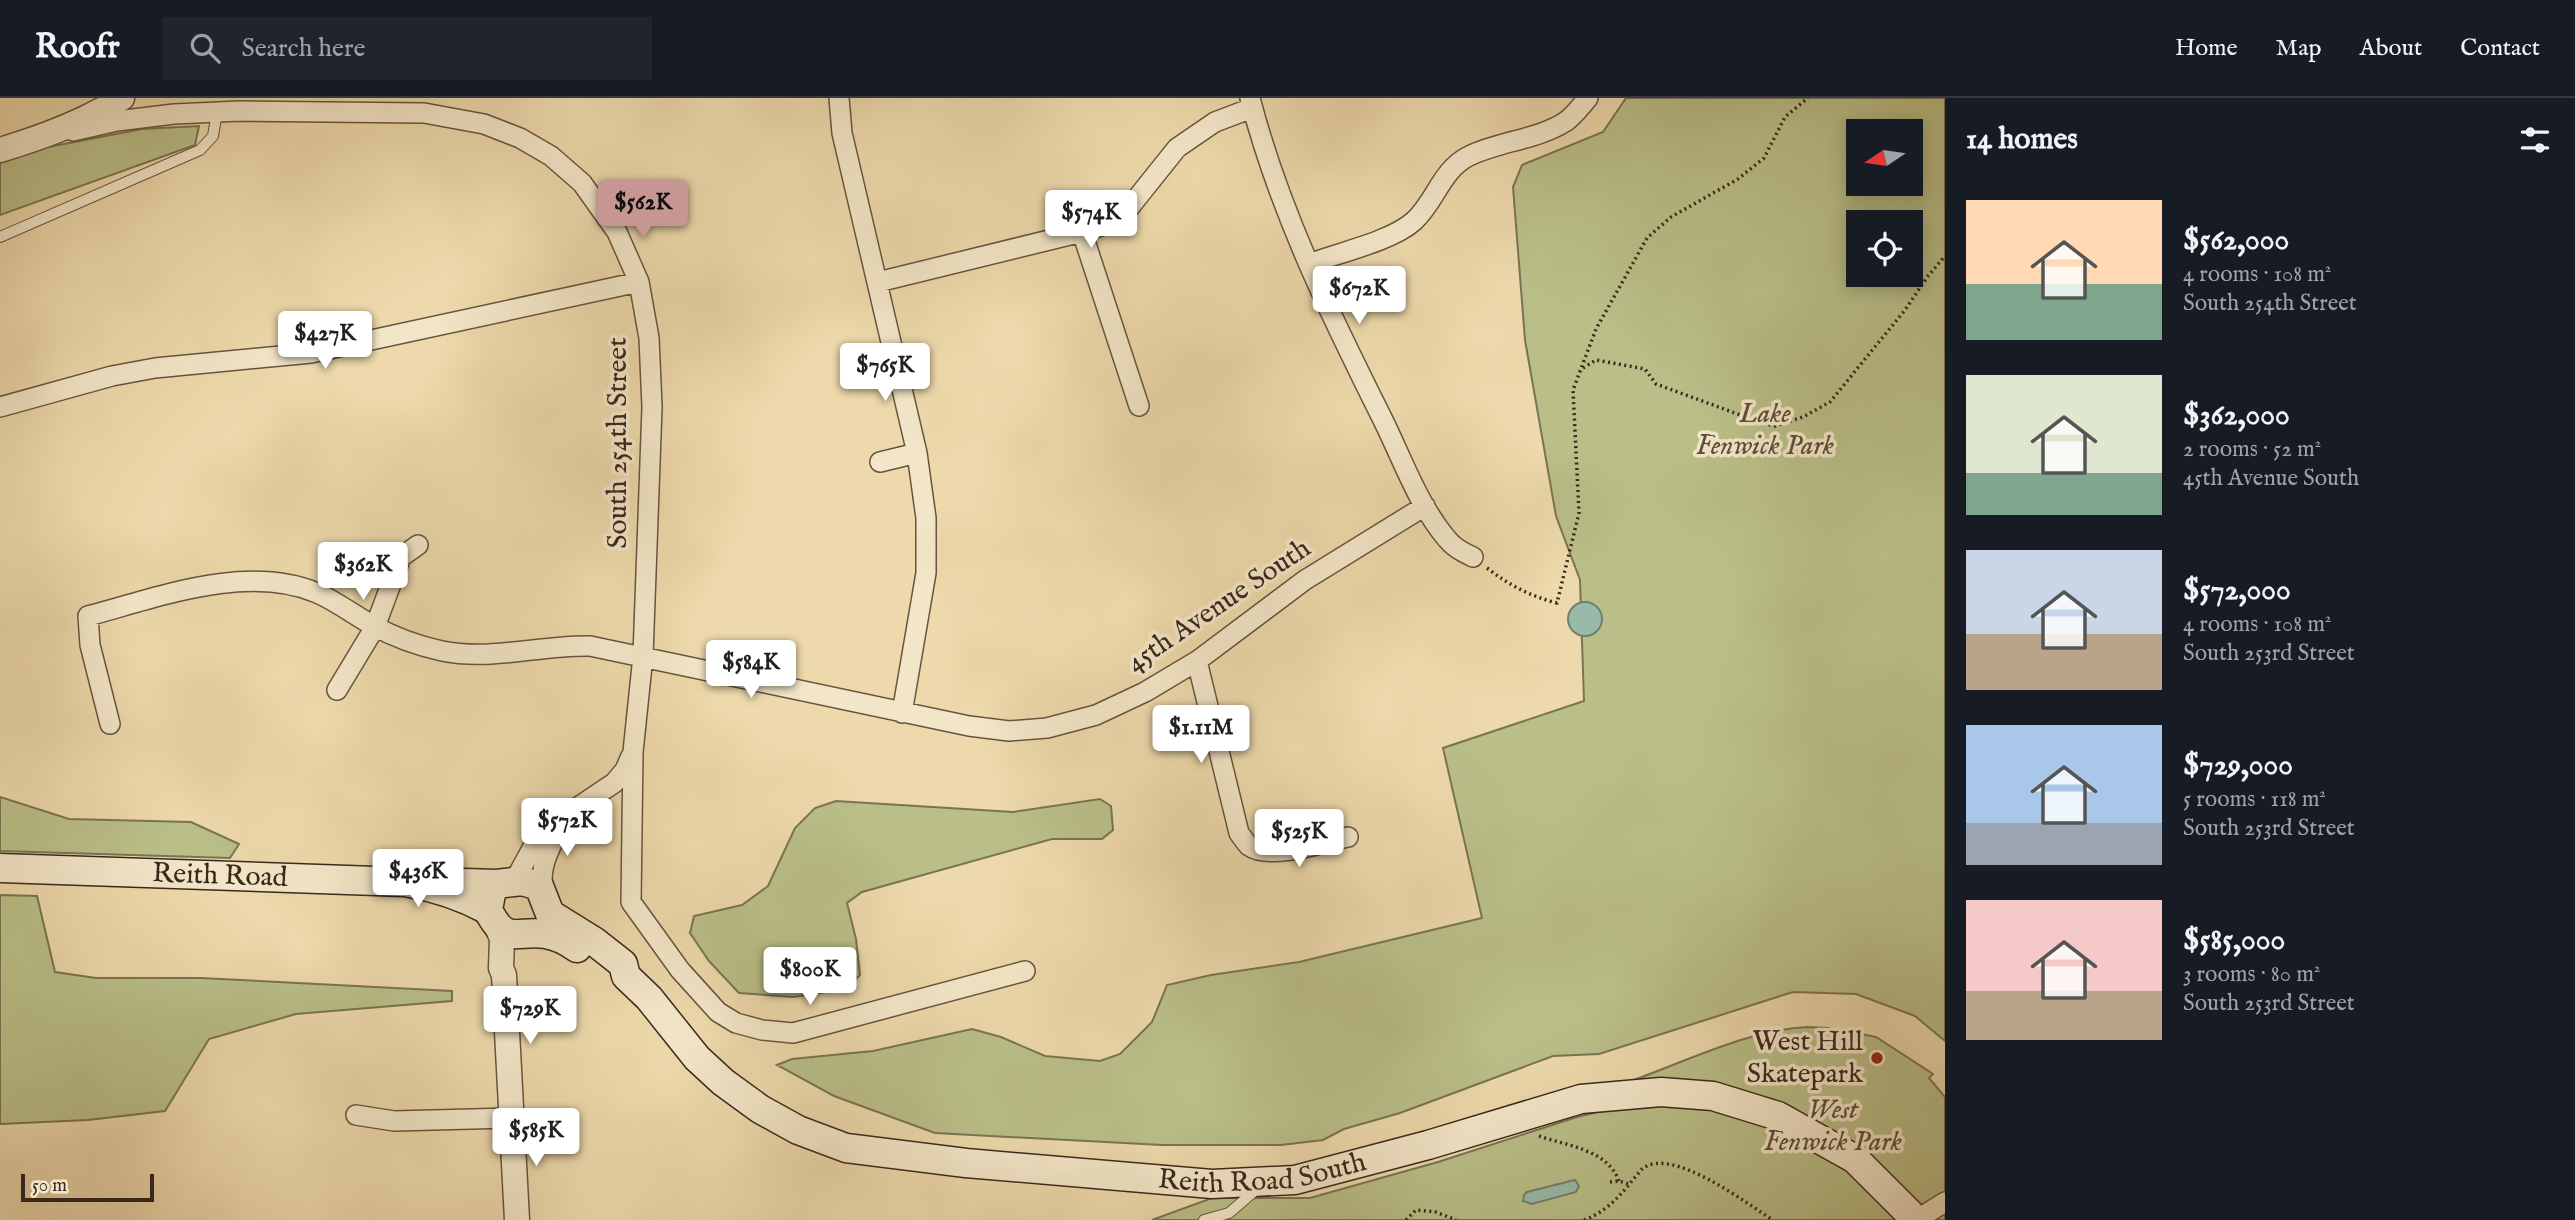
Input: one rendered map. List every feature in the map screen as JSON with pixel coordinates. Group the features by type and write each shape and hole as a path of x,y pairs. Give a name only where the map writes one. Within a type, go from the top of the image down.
{"main road":[{"name":"Reith Road","path":"0,868 405,882 441,888 464,883 508,883"},
{"name":"Reith Road South","path":"508,883 531,882 539,886 550,914 623,964 626,976 649,998 697,1058 723,1082 760,1109 798,1130 846,1148 966,1163 1212,1184 1295,1180 1329,1173 1581,1099 1612,1094 1661,1092 1713,1096 1778,1116 1855,1159 1916,1220"},
{"path":"492,917 488,902 492,891 508,883"},
{"name":"Reith Road","path":"441,888 448,895 492,917"},
{"path":"530,935 544,927 545,901"},
{"name":"Reith Road South","path":"492,917 505,933 546,934 562,938 611,975 626,976"}],"street":[{"path":"0,150 41,138 122,98"},
{"path":"839,98 842,133 917,453 926,518 926,573 902,713"},
{"path":"1309,264 1406,227 1419,216 1451,169 1468,156 1541,133 1567,121 1588,98"},
{"path":"878,282 1107,224 1129,208 1177,148 1215,122 1251,103 1273,173 1309,264 1350,354 1425,506 1456,549 1473,557"},
{"name":"South 254th Street","path":"41,138 117,121 229,107 424,113 484,124 520,138 551,156 582,183 617,232 639,282 649,338 652,407 643,656 633,752 631,902 680,970 718,1012 736,1023 762,1030 793,1032 1024,971"},
{"path":"1082,232 1139,406"},
{"path":"0,407 134,372 195,362 311,353 639,282"},
{"path":"880,463 917,453"},
{"name":"45th Avenue South","path":"110,724 90,645 88,616 196,587 239,582 275,582 316,592 375,627 442,651 487,654 590,646 902,713 996,729 1047,728 1096,715 1145,692 1197,661 1305,580 1425,506"},
{"path":"337,690 375,627 401,557 418,545"},
{"path":"1197,661 1236,824 1239,833 1250,847 1267,851 1289,850 1348,837"},
{"path":"508,883 516,878 541,832 614,783 625,770 633,752"},
{"path":"545,901 541,879 543,863 562,820"},
{"path":"492,917 502,939 501,968 504,975 517,1220"},
{"path":"504,975 509,970 520,943 530,935"},
{"path":"356,1115 394,1121 510,1118"},
{"path":"1916,1220 1945,1202"}],"lane":[{"path":"0,237 200,150 213,136 229,107"},
{"path":"1204,1220 1229,1213 1264,1182"}],"path":[{"path":"1473,557 1508,585 1537,598 1557,603 1579,513 1573,390 1596,329 1647,238 1671,217 1738,179 1764,158 1785,117 1808,98"},
{"path":"1581,369 1596,360 1645,369 1656,384 1775,426 1830,402 1945,256"},
{"path":"1508,1120 1534,1135 1596,1155 1615,1170 1619,1181"},
{"path":"1584,1220 1602,1212 1647,1165 1656,1163 1684,1167 1695,1172 1773,1220"},
{"path":"1610,1182 1629,1184"},
{"path":"1406,1220 1416,1210 1436,1212 1456,1220"}],"green space":[{"name":"Lake Fenwick Park","path":"1626,98 1945,98 1945,1041 1915,1016 1856,994 1793,992 1599,1054 1553,1056 1400,1113 1344,1129 1323,1140 1281,1145 1162,1145 935,1133 834,1096 777,1065 792,1059 873,1051 972,1029 1001,1037 1045,1056 1100,1061 1120,1054 1152,1022 1167,985 1211,975 1299,962 1482,918 1443,748 1584,701 1580,580 1556,516 1525,340 1513,187 1522,165 1603,132"},
{"path":"199,126 195,145 0,215 0,159 142,129"},
{"path":"0,797 69,819 191,822 239,844 230,858 0,851"},
{"path":"1100,799 1111,806 1113,830 1102,839 1052,839 862,892 847,903 856,939 860,975 845,989 793,997 739,993 709,961 690,933 694,916 742,905 768,886 795,828 815,808 836,801 1013,812"},
{"path":"0,895 37,896 55,972 96,978 201,978 452,991 452,1001 296,1014 209,1039 165,1111 88,1120 0,1124"},
{"name":"West Fenwick Park","path":"1830,1028 1876,1037 1933,1074 1929,1078 1945,1097 1945,1220 1152,1220 1212,1198 1310,1198 1438,1162 1684,1084 1634,1080 1741,1040 1785,1029"}],"shaded area":[{"path":"1585,602 1597,607 1602,619 1597,631 1585,636 1573,631 1568,619 1573,607"},
{"path":"1575,1180 1579,1186 1576,1192 1532,1204 1523,1201 1527,1192"}],"place":[{"name":"West Hill Skatepark","path":"1877,1058"}]}
